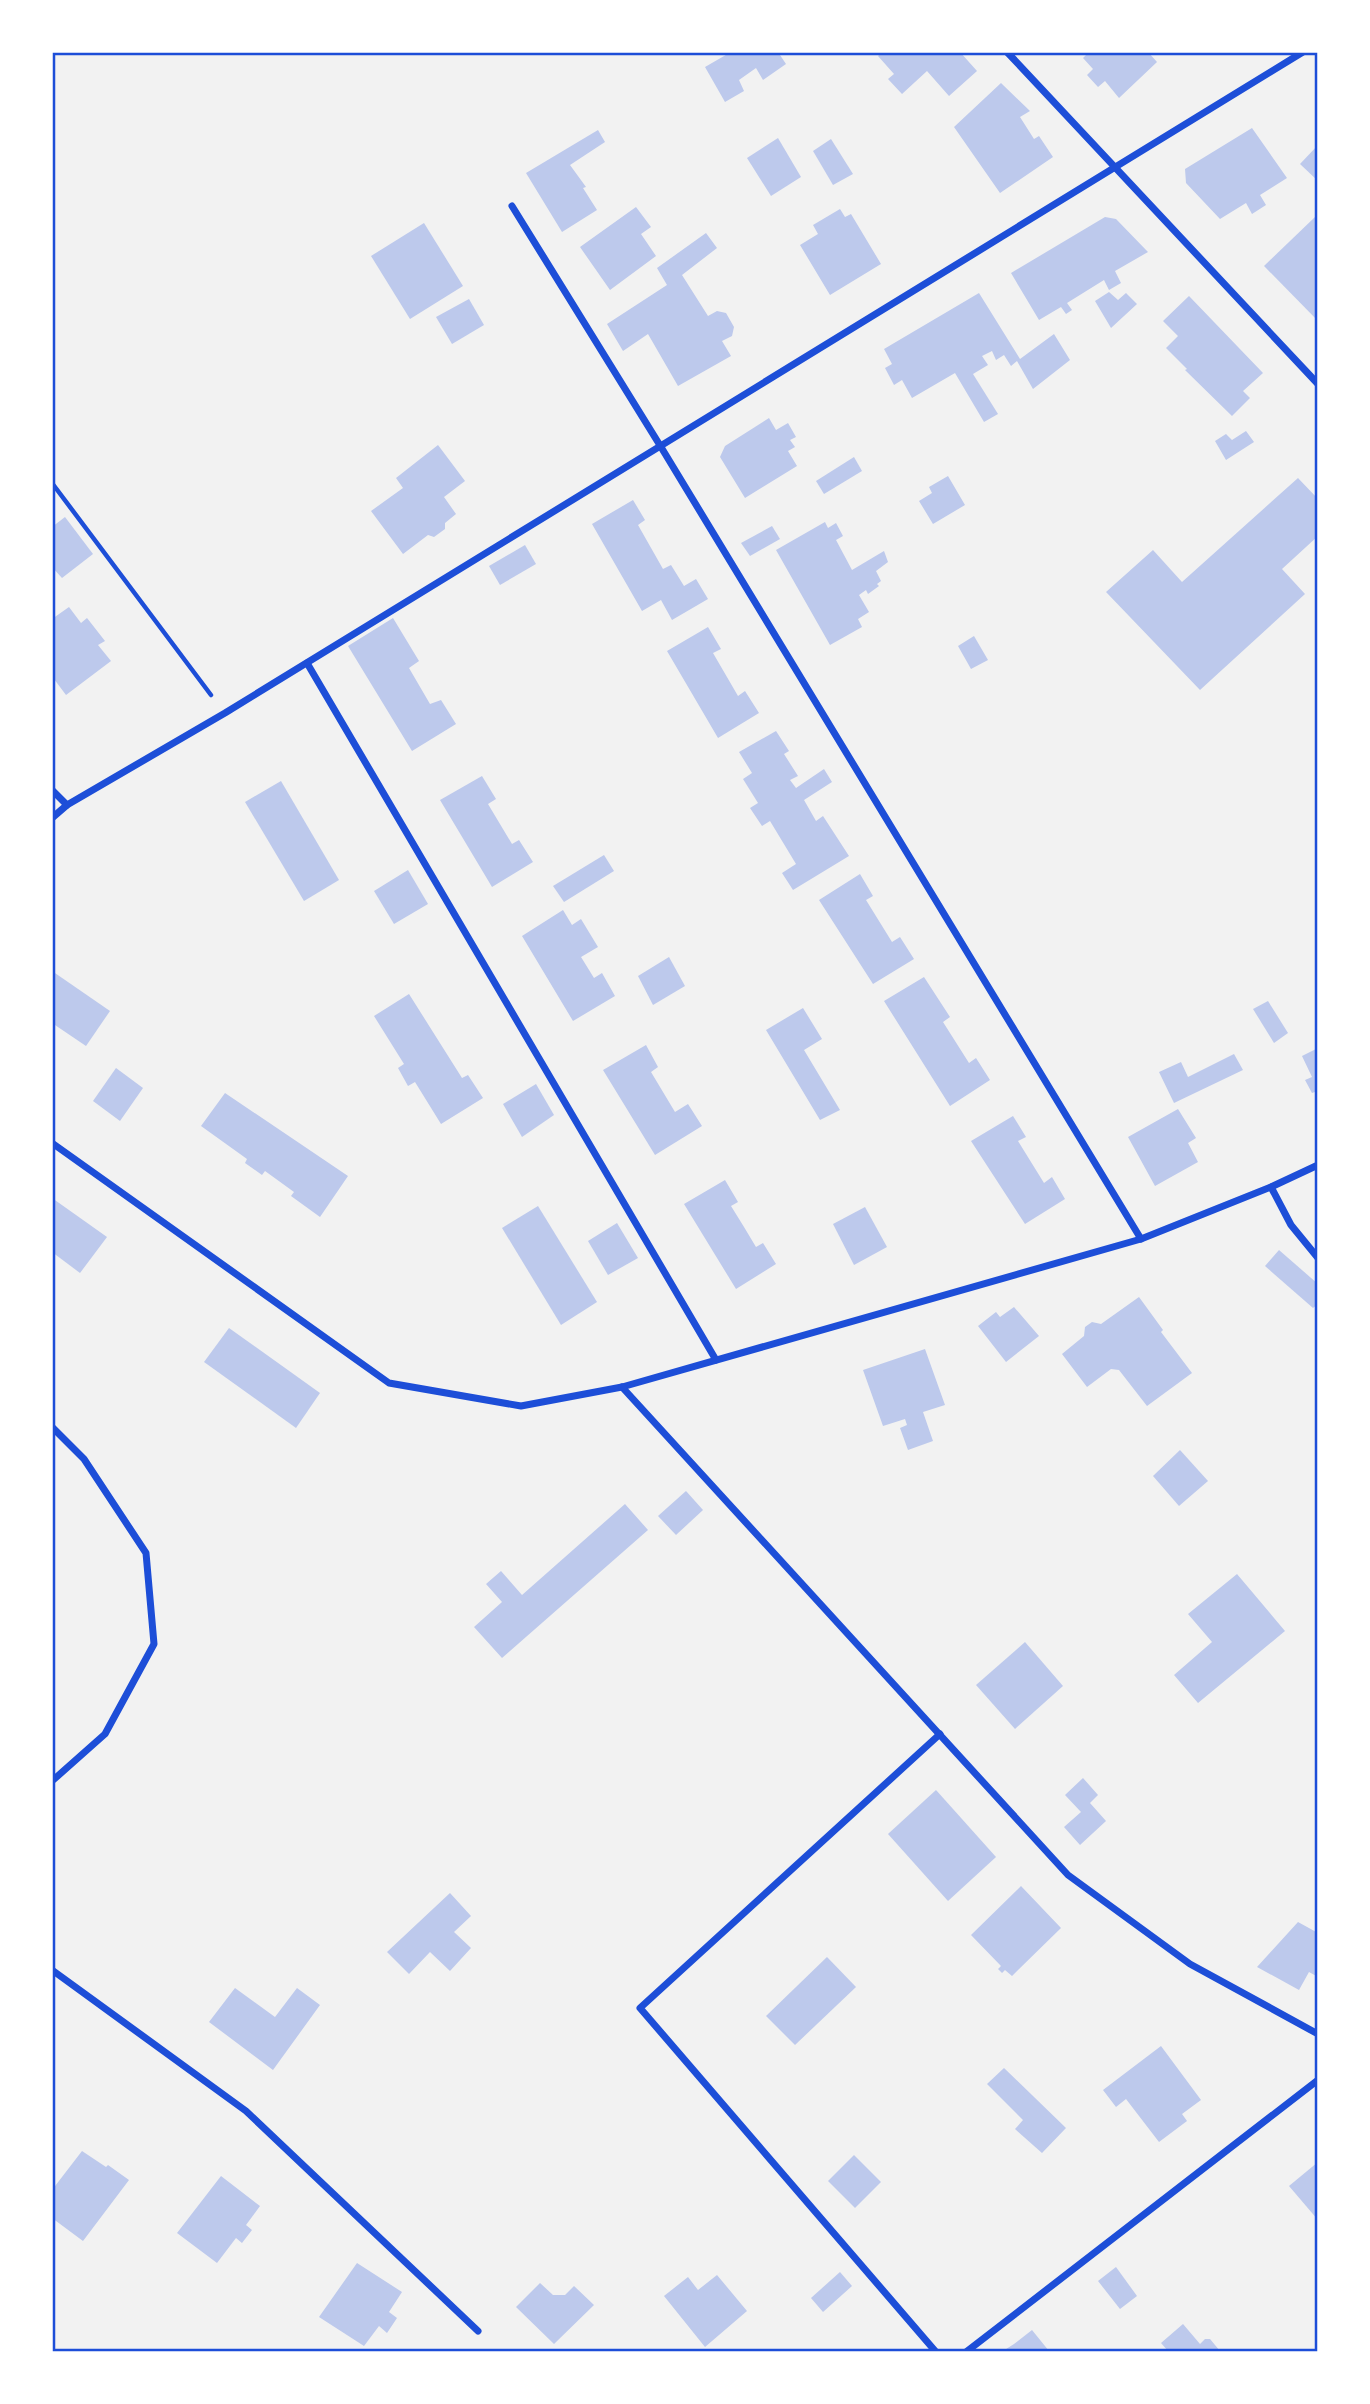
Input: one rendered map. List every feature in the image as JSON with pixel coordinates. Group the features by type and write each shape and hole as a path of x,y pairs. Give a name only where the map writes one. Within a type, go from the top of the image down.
{"street":[{"path":"1007,52 1318,384"},
{"path":"52,818 67,805 225,713 662,447 1303,52"},
{"path":"512,206 662,447 1141,1239"},
{"path":"307,663 716,1360"},
{"path":"52,790 67,805"},
{"path":"52,1143 389,1383 521,1406 622,1387 1141,1239 1271,1187 1318,1165"},
{"path":"1271,1187 1291,1225 1318,1258"},
{"path":"622,1387 1068,1875 1190,1964 1318,2035"},
{"path":"52,1426 84,1459 146,1553 154,1644 105,1734 52,1781"},
{"path":"936,2351 640,2008 940,1734"},
{"path":"52,1970 246,2111 478,2331"},
{"path":"966,2351 1318,2080"}],"path":[{"path":"52,483 225,713"}],"building":[{"path":"731,52 778,52 786,64 763,80 756,68 739,80 744,91 725,102 705,67"},
{"path":"882,52 960,52 977,71 949,96 927,71 902,94 888,79 894,74 878,56"},
{"path":"1089,52 1148,52 1157,62 1119,98 1105,81 1098,87 1087,75 1093,69 1083,58"},
{"path":"1001,83 1030,111 1020,117 1034,139 1039,136 1053,157 1000,193 954,127"},
{"path":"1252,128 1287,178 1260,195 1266,205 1252,214 1246,203 1220,219 1186,183 1185,169"},
{"path":"598,130 605,142 570,165 586,187 583,188 597,210 562,232 526,173"},
{"path":"778,138 801,177 771,196 747,158"},
{"path":"831,139 853,174 833,185 813,151"},
{"path":"1318,145 1318,181 1300,164"},
{"path":"636,207 651,227 641,234 656,256 610,290 580,247"},
{"path":"840,209 845,217 851,214 881,264 830,295 800,245 818,234 813,225"},
{"path":"1105,217 1116,219 1148,252 1115,271 1121,283 1109,290 1104,280 1067,303 1072,310 1066,314 1061,307 1039,320 1011,273"},
{"path":"1315,217 1318,219 1318,321 1264,266"},
{"path":"424,223 463,286 410,319 371,256"},
{"path":"706,233 717,248 682,275 708,316 717,311 726,313 734,327 732,336 722,341 731,356 678,386 648,334 623,351 607,324 667,285 657,268"},
{"path":"1109,292 1118,300 1126,293 1137,304 1111,328 1095,301"},
{"path":"979,293 1020,359 1054,334 1070,360 1033,389 1017,361 1011,366 1004,355 996,360 992,351 982,356 988,365 973,374 998,414 984,422 955,373 912,398 902,380 894,385 885,368 892,364 884,349"},
{"path":"1189,296 1263,373 1243,391 1250,398 1232,416 1166,348 1178,336 1163,321"},
{"path":"469,299 484,325 452,344 436,317"},
{"path":"769,418 776,430 788,423 796,437 790,440 795,447 788,451 797,466 745,498 720,457 725,446"},
{"path":"1246,431 1254,442 1226,460 1215,441 1226,434 1232,440"},
{"path":"438,445 465,481 444,497 456,514 445,523 445,529 434,537 428,535 403,554 371,511 403,488 396,478"},
{"path":"854,457 862,471 824,494 816,481"},
{"path":"948,476 965,505 933,524 919,501 932,493 929,487"},
{"path":"1298,478 1318,499 1318,536 1282,569 1305,594 1200,690 1106,592 1153,550 1182,582"},
{"path":"633,500 645,520 638,525 663,569 671,565 684,586 696,579 708,599 672,620 661,600 642,611 592,524"},
{"path":"65,517 93,554 62,578 52,567 52,527"},
{"path":"825,522 828,528 836,523 843,536 836,540 852,570 884,551 888,562 876,571 881,581 877,584 879,586 868,594 866,590 859,595 869,612 858,619 862,627 830,645 776,550"},
{"path":"772,526 780,539 750,556 741,543"},
{"path":"525,545 536,564 500,585 489,566"},
{"path":"69,607 81,623 87,618 105,641 98,645 111,661 66,695 54,679 52,680 52,619"},
{"path":"393,618 419,661 409,668 430,704 441,700 456,724 412,751 348,646"},
{"path":"708,627 721,649 713,653 738,696 745,691 759,713 718,738 667,651"},
{"path":"974,636 988,660 971,669 958,646"},
{"path":"776,731 789,751 784,754 798,776 790,780 796,788 824,769 832,782 804,800 816,821 823,816 849,856 793,890 782,873 796,864 770,821 762,826 750,808 758,803 743,779 752,773 739,752"},
{"path":"482,776 496,799 488,804 512,844 519,840 533,862 492,887 440,800"},
{"path":"281,781 339,880 304,901 245,802"},
{"path":"604,855 614,871 564,902 553,886"},
{"path":"408,870 428,904 394,924 374,891"},
{"path":"860,874 873,896 866,900 892,942 900,937 914,959 873,984 819,900"},
{"path":"563,910 572,925 581,919 598,947 581,957 594,978 602,973 615,996 573,1021 522,936"},
{"path":"669,957 685,986 653,1005 638,976"},
{"path":"52,971 110,1011 86,1046 52,1023"},
{"path":"924,977 950,1017 943,1022 969,1063 976,1058 990,1080 950,1106 884,1001"},
{"path":"409,994 462,1078 468,1075 483,1098 441,1124 415,1082 408,1086 398,1068 404,1064 374,1016"},
{"path":"1268,1001 1288,1033 1274,1043 1253,1009"},
{"path":"803,1008 822,1039 804,1050 840,1110 820,1120 766,1030"},
{"path":"646,1045 658,1067 651,1072 675,1112 688,1104 702,1126 655,1155 603,1070"},
{"path":"1318,1048 1318,1091 1312,1093 1305,1080 1312,1077 1302,1056"},
{"path":"1234,1054 1243,1070 1174,1103 1159,1072 1181,1062 1188,1077"},
{"path":"116,1068 143,1088 120,1121 93,1101"},
{"path":"536,1084 554,1115 522,1137 503,1104"},
{"path":"225,1093 348,1176 320,1217 291,1196 294,1192 265,1171 262,1175 245,1163 247,1159 201,1126"},
{"path":"1178,1109 1196,1138 1188,1143 1198,1162 1155,1186 1128,1137"},
{"path":"1013,1116 1026,1137 1018,1141 1044,1183 1052,1177 1065,1199 1025,1224 971,1141"},
{"path":"725,1180 738,1202 731,1206 756,1247 763,1243 776,1264 736,1289 684,1204"},
{"path":"52,1198 107,1237 80,1273 52,1252"},
{"path":"538,1206 597,1302 561,1325 502,1228"},
{"path":"865,1207 887,1247 854,1265 833,1224"},
{"path":"617,1223 638,1258 608,1275 588,1241"},
{"path":"1279,1250 1318,1284 1318,1304 1313,1308 1265,1266"},
{"path":"1139,1297 1192,1373 1147,1406 1119,1370 1111,1369 1087,1387 1062,1354 1084,1336 1085,1327 1092,1322 1101,1324"},
{"path":"1014,1307 1039,1336 1006,1362 978,1326 996,1312 1000,1317"},
{"path":"229,1328 320,1393 296,1428 204,1362"},
{"path":"925,1349 945,1405 923,1412 933,1441 908,1450 900,1428 907,1425 905,1419 883,1426 863,1370"},
{"path":"1180,1450 1208,1481 1179,1506 1153,1476"},
{"path":"686,1491 703,1510 676,1535 658,1516"},
{"path":"625,1504 648,1530 502,1658 474,1627 502,1602 486,1584 501,1571 522,1595"},
{"path":"1237,1574 1285,1631 1198,1703 1174,1675 1212,1642 1188,1614"},
{"path":"1025,1642 1063,1686 1015,1729 976,1685"},
{"path":"1083,1778 1098,1795 1090,1803 1106,1821 1080,1845 1064,1827 1081,1812 1065,1795"},
{"path":"936,1790 996,1857 948,1901 888,1834"},
{"path":"1021,1886 1061,1928 1012,1976 1005,1970 1002,1973 998,1969 1001,1966 971,1935"},
{"path":"450,1893 471,1916 454,1932 471,1948 450,1971 430,1952 409,1974 387,1952"},
{"path":"1298,1922 1318,1933 1318,1977 1309,1972 1299,1990 1257,1967"},
{"path":"827,1957 856,1987 795,2045 766,2016"},
{"path":"235,1988 275,2017 297,1988 320,2005 273,2070 209,2022"},
{"path":"1161,2046 1201,2100 1182,2114 1187,2121 1159,2142 1126,2099 1116,2107 1103,2090"},
{"path":"1004,2068 1066,2128 1042,2153 1015,2129 1023,2120 987,2084"},
{"path":"82,2151 129,2180 83,2241 52,2218 52,2190"},
{"path":"854,2155 881,2182 855,2208 828,2181"},
{"path":"1318,2162 1318,2220 1289,2186"},
{"path":"221,2176 260,2206 246,2225 252,2230 242,2243 236,2238 217,2263 177,2233"},
{"path":"357,2263 402,2292 389,2312 397,2318 387,2333 379,2326 364,2346 319,2317"},
{"path":"1116,2267 1137,2296 1120,2309 1098,2281"},
{"path":"840,2272 852,2286 823,2312 811,2298"},
{"path":"717,2275 747,2311 705,2347 664,2296 688,2277 698,2290"},
{"path":"540,2283 553,2295 565,2295 574,2286 594,2305 554,2344 516,2307"},
{"path":"1183,2324 1200,2344 1205,2339 1210,2339 1220,2351 1168,2351 1161,2343"},
{"path":"1032,2330 1049,2351 1003,2351 1014,2344"}]}
